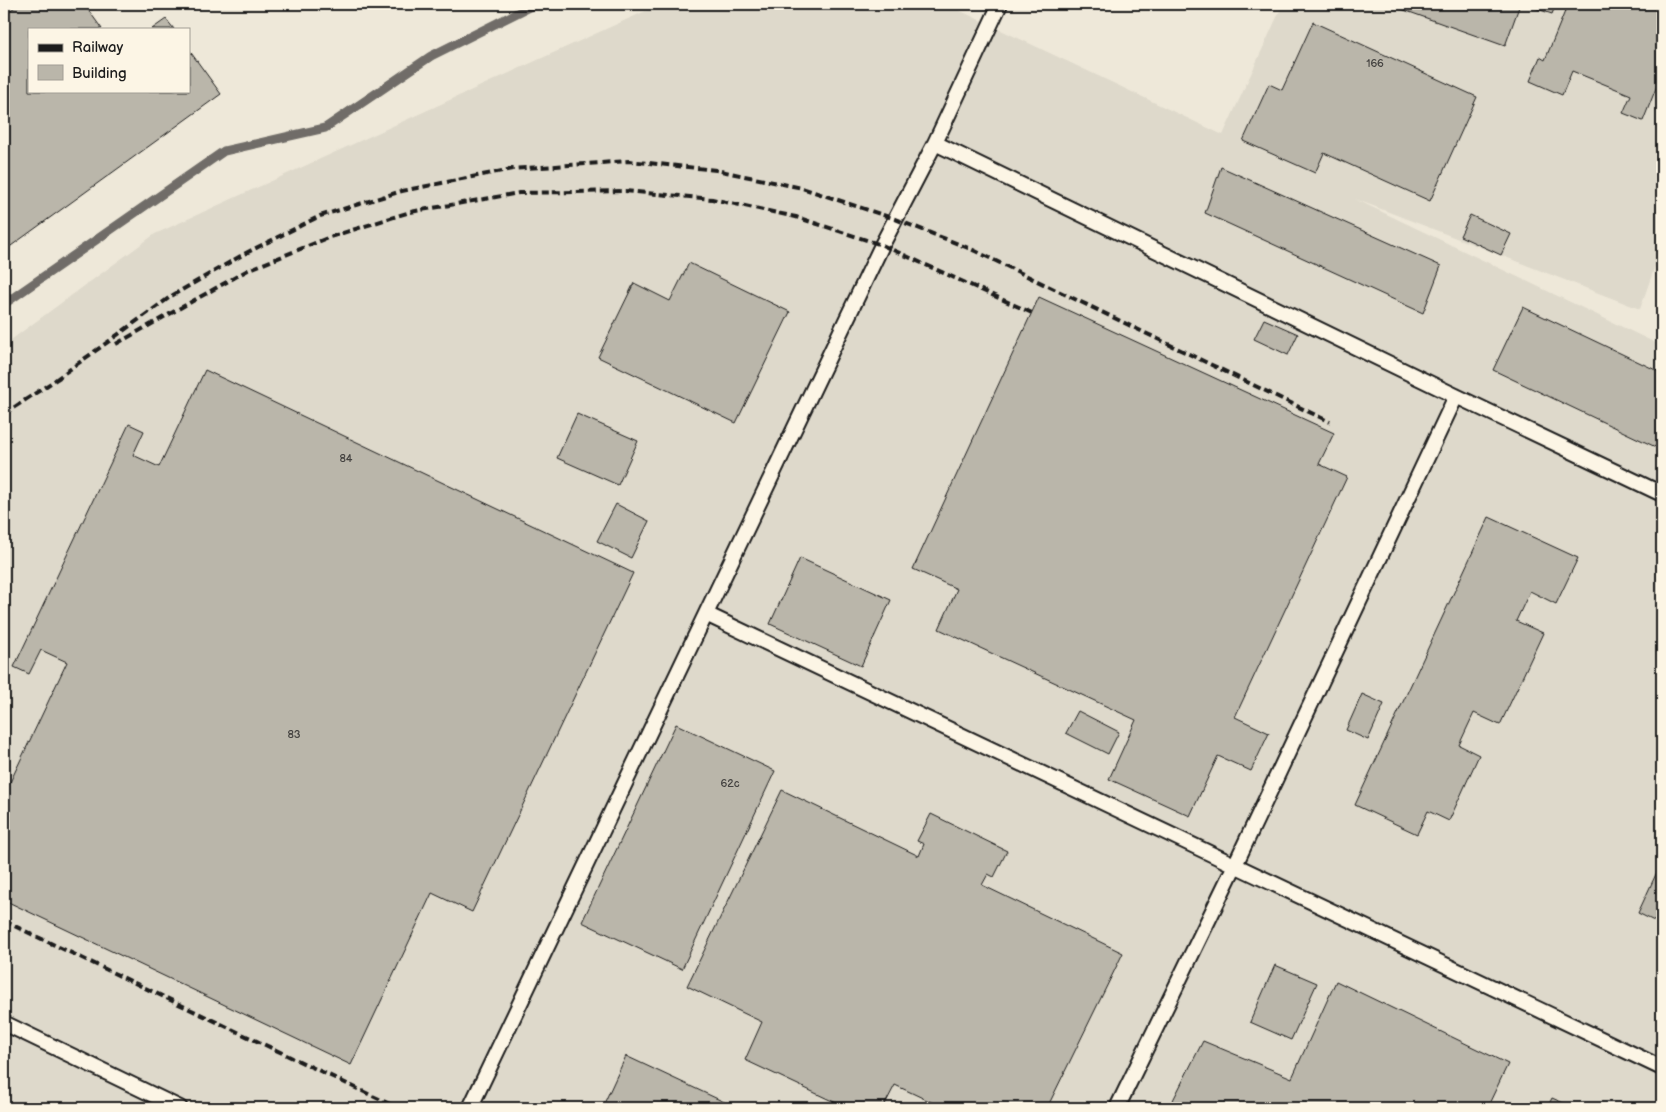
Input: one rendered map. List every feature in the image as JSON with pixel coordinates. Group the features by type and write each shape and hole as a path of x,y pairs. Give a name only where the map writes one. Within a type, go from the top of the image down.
{"lane":[{"path":"470,1108 882,246 934,143 1000,4"},
{"path":"934,143 1662,494"},
{"path":"1117,1108 1235,865 1456,396"},
{"path":"706,614 1662,1068"},
{"path":"4,1023 180,1108"}],"shaded area":[{"path":"661,4 946,4 1223,135 1283,4 1662,4 1662,246 1640,309 1355,199 1662,346 1662,1108 4,1108 4,345 155,234"}],"building":[{"path":"19,4 84,4 101,28 28,28 28,92 190,92 190,51 221,94 4,251 4,15"},
{"path":"1387,4 1520,4 1505,46"},
{"path":"1523,4 1556,4 1552,14"},
{"path":"1568,4 1662,4 1662,73 1643,121 1623,113 1631,95 1572,71 1562,95 1530,81 1540,57 1545,60"},
{"path":"166,19 173,28 153,28"},
{"path":"1313,22 1477,97 1430,201 1324,153 1315,173 1243,141 1269,84 1282,90"},
{"path":"1221,167 1441,266 1423,313 1205,213"},
{"path":"1470,215 1511,234 1501,255 1460,236"},
{"path":"689,263 790,312 736,423 598,357 634,283 670,301"},
{"path":"1039,297 1334,433 1319,464 1347,477 1235,717 1269,733 1251,771 1218,756 1190,816 1109,779 1136,720 939,629 957,589 913,569"},
{"path":"1523,307 1662,373 1662,450 1493,370"},
{"path":"1264,319 1298,334 1288,355 1254,339"},
{"path":"205,370 633,573 472,912 432,893 351,1065 4,900 4,795 67,662 41,650 29,674 14,667 129,424 144,431 133,455 159,467"},
{"path":"577,414 638,441 618,485 557,458"},
{"path":"616,504 649,521 631,558 597,541"},
{"path":"1489,517 1578,558 1556,604 1530,591 1516,621 1543,633 1500,725 1474,713 1459,745 1479,755 1449,821 1428,811 1417,834 1355,805"},
{"path":"800,558 891,600 861,666 770,624"},
{"path":"1362,694 1384,704 1368,740 1346,730"},
{"path":"1078,711 1119,732 1108,754 1066,733"},
{"path":"676,724 775,771 682,969 582,922"},
{"path":"782,790 919,856 924,844 917,841 931,814 1007,851 994,877 988,874 982,885 1123,953 1047,1108 944,1108 895,1085 883,1108 847,1108 745,1060 762,1022 687,986"},
{"path":"1657,872 1662,874 1662,925 1638,913"},
{"path":"1275,965 1317,983 1291,1040 1250,1022"},
{"path":"1336,981 1508,1064 1487,1108 1169,1108 1203,1041 1292,1078"},
{"path":"626,1056 737,1108 602,1108"},
{"path":"1552,1098 1575,1108 1547,1108"}],"waterway":[{"path":"4,304 224,151 325,128 431,56 535,4"}],"railway":[{"path":"55,380 173,295 244,254 320,216 402,191 512,169 629,161 716,170 802,188 895,219 971,249 1330,422"},
{"path":"116,344 248,270 330,237 410,212 519,193 625,191 712,199 796,217 882,245 1032,313"},
{"path":"4,414 60,377"},
{"path":"4,921 398,1108"}]}
